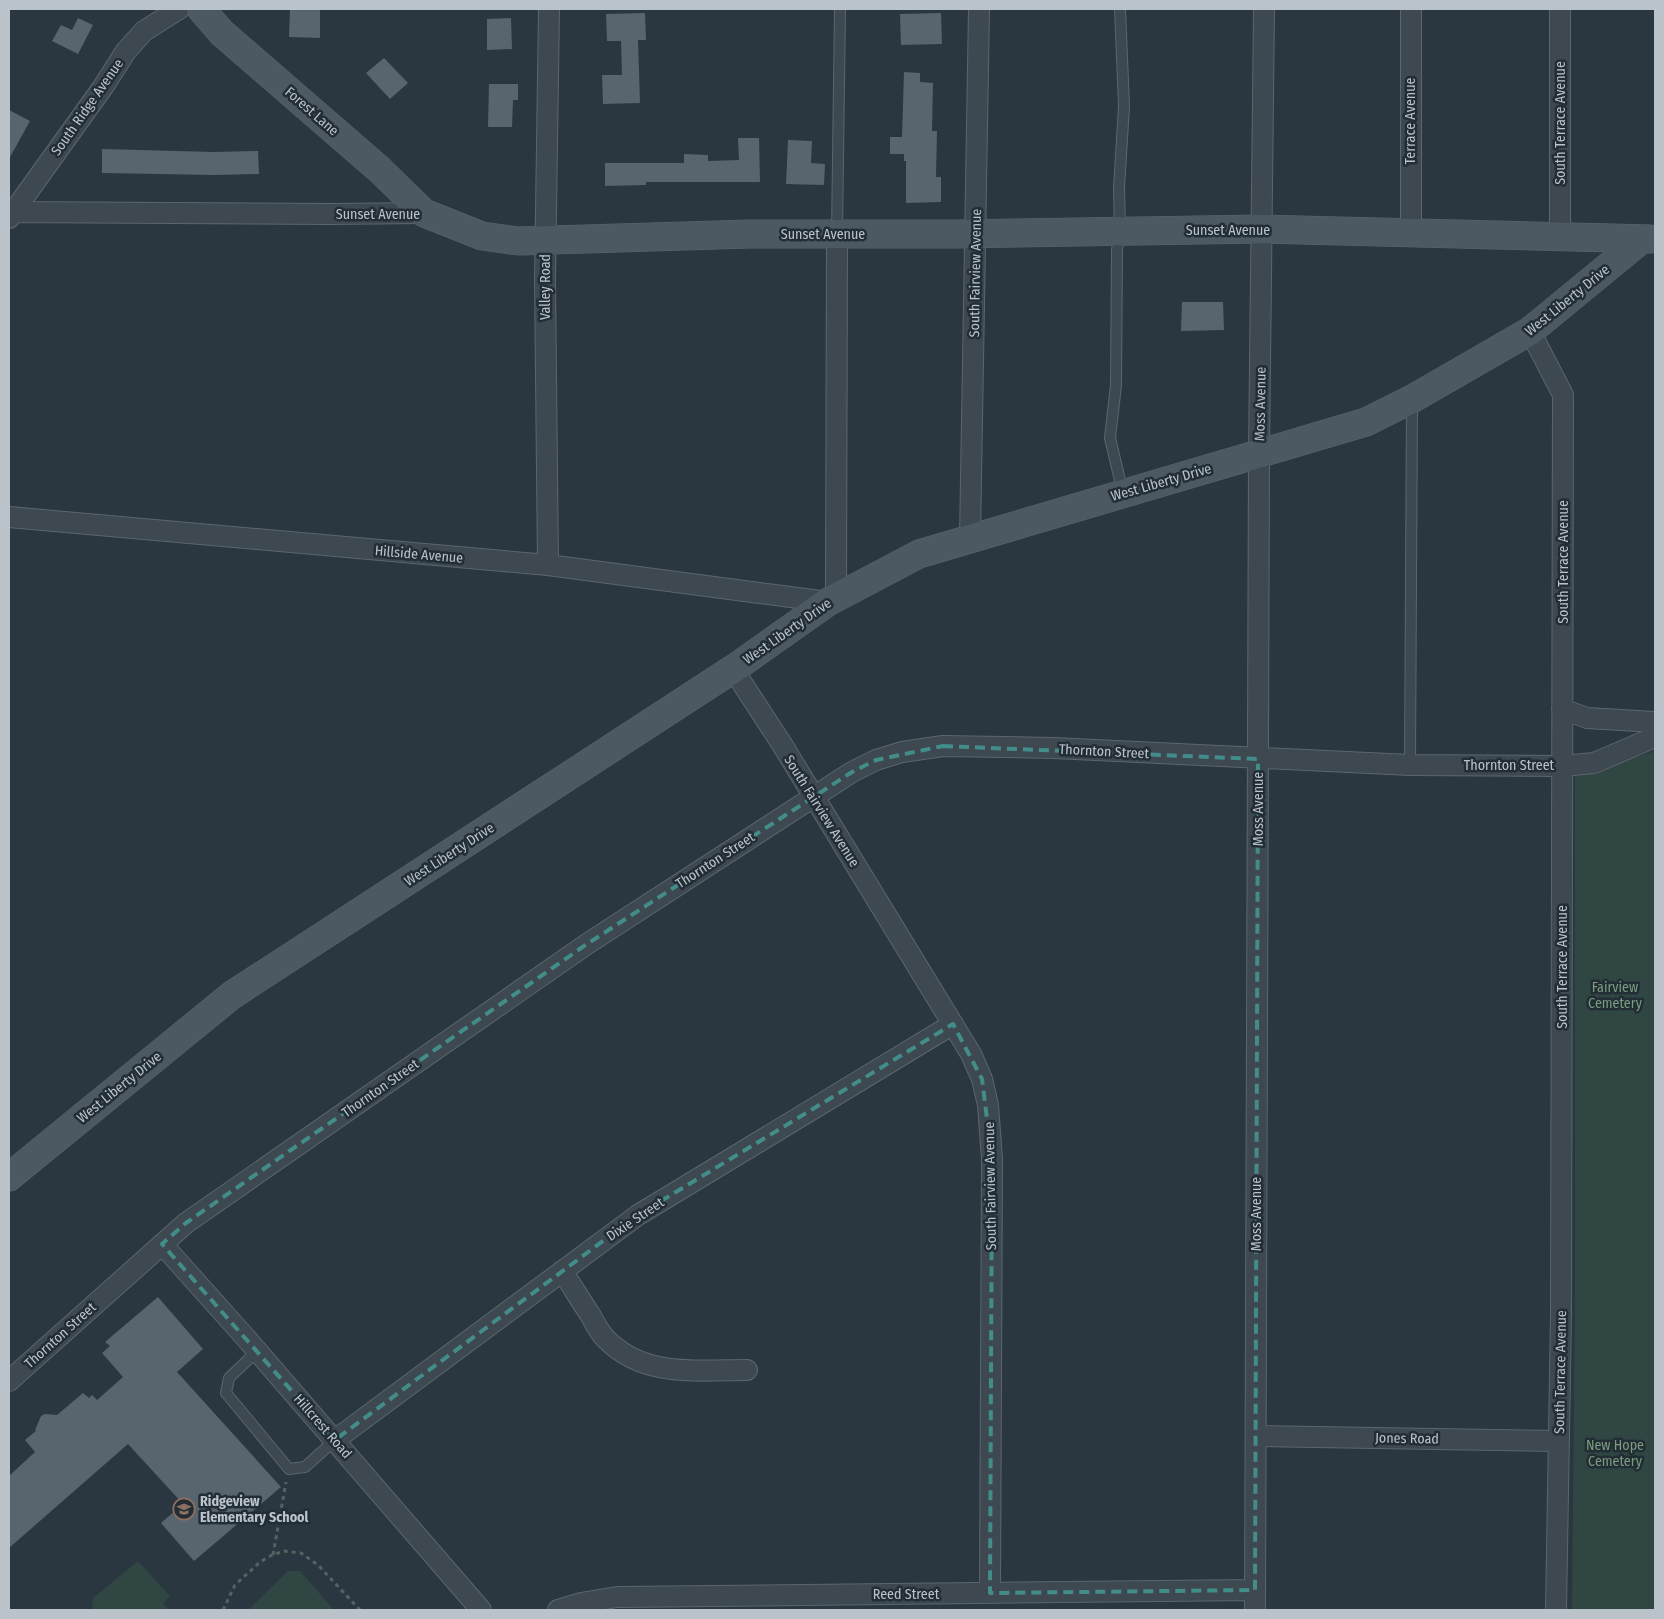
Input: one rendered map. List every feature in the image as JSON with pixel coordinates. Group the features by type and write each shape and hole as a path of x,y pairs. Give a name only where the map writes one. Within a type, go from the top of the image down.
{"main road":[{"name":"Forest Lane","path":"201,9 222,33 380,170 424,213"},
{"name":"Sunset Avenue","path":"424,213 482,236 519,241 750,234 1261,230 1560,237 1651,234"},
{"name":"West Liberty Drive","path":"9,1177 232,995 733,669 832,599 918,554 1366,422 1412,399 1530,331 1651,234"}],"street":[{"name":"South Ridge Avenue","path":"10,214 103,87 126,51 144,31 179,9"},
{"name":"Valley Road","path":"548,565 546,240 549,9"},
{"name":"South Fairview Avenue","path":"970,538 979,9"},
{"name":"Moss Avenue","path":"1255,1610 1259,454 1264,9"},
{"name":"Terrace Avenue","path":"1410,233 1411,9"},
{"name":"South Terrace Avenue","path":"1560,9 1560,237"},
{"name":"Sunset Avenue","path":"10,214 424,213"},
{"path":"832,599 837,234"},
{"name":"South Terrace Avenue","path":"1530,331 1563,395 1561,1315 1556,1610"},
{"name":"Hillside Avenue","path":"9,517 548,565 832,599"},
{"name":"South Fairview Avenue","path":"733,669 953,1024 971,1054 982,1079 988,1105 992,1159 990,1593"},
{"path":"1562,709 1587,718 1655,722"},
{"name":"Thornton Street","path":"9,1381 186,1223 587,944 813,796 876,760 902,752 943,746 1054,748 1410,765 1562,766 1594,763 1655,737"},
{"name":"Dixie Street","path":"335,1440 638,1215 953,1024"},
{"name":"Hillcrest Road","path":"162,1244 258,1351 481,1610"},
{"path":"562,1271 605,1338 624,1354 635,1360 672,1370 747,1370"},
{"name":"Jones Road","path":"1256,1436 1559,1441"},
{"name":"Reed Street","path":"558,1610 581,1603 617,1597 1255,1590"}],"lane":[{"path":"837,234 840,9"},
{"path":"1120,9 1124,106 1119,188 1120,231 1117,250 1116,384 1110,438 1123,494"},
{"path":"1410,765 1412,399"},
{"path":"258,1351 229,1378 226,1393 289,1469 305,1467 335,1440"}],"path":[{"path":"272,1555 289,1469"},
{"path":"223,1610 235,1585 260,1562 284,1551 301,1553 318,1565 360,1610"}],"highlighted area":[{"path":"943,746 1258,759 1255,1590 990,1593 992,1159 982,1079 953,1024 638,1215 335,1440 162,1244 186,1223 587,944 852,772 876,760"}],"green space":[{"path":"1655,751 1655,1610 1572,1610 1575,1296 1575,777"},
{"path":"138,1561 170,1596 163,1603 169,1610 92,1610 93,1598"},
{"path":"288,1571 300,1571 334,1610 248,1610"}],"building":[{"path":"290,9 320,9 320,38 289,37"},
{"path":"645,13 646,40 638,40 640,103 603,104 602,75 622,75 621,41 607,41 606,14"},
{"path":"941,13 942,44 901,45 900,14"},
{"path":"78,18 93,25 78,54 52,41 61,25 72,30"},
{"path":"511,18 512,49 487,50 487,19"},
{"path":"384,58 408,83 390,99 366,73"},
{"path":"904,72 920,73 920,82 933,83 932,131 937,131 936,177 941,177 941,202 906,203 906,161 904,161 904,154 890,154 890,137 902,137"},
{"path":"489,84 518,84 518,100 513,100 512,127 488,127"},
{"path":"9,110 30,121 9,159"},
{"path":"738,138 759,138 760,182 646,182 646,185 605,186 605,163 684,163 684,154 708,155 708,161 739,160"},
{"path":"788,140 812,141 811,163 825,164 824,185 786,184"},
{"path":"102,149 213,152 258,151 259,174 102,173"},
{"path":"1182,302 1223,302 1224,330 1181,331"},
{"path":"158,1297 203,1349 177,1372 281,1487 194,1561 161,1523 183,1504 128,1444 9,1548 9,1476 35,1452 25,1440 36,1431 41,1416 45,1414 57,1415 83,1393 89,1398 92,1395 97,1400 123,1377 102,1353 110,1346 105,1342"}],"place":[{"name":"Ridgeview Elementary School","path":"184,1509"}],"park label":[{"name":"Fairview Cemetery","path":"1615,996"},
{"name":"New Hope Cemetery","path":"1615,1454"}]}
